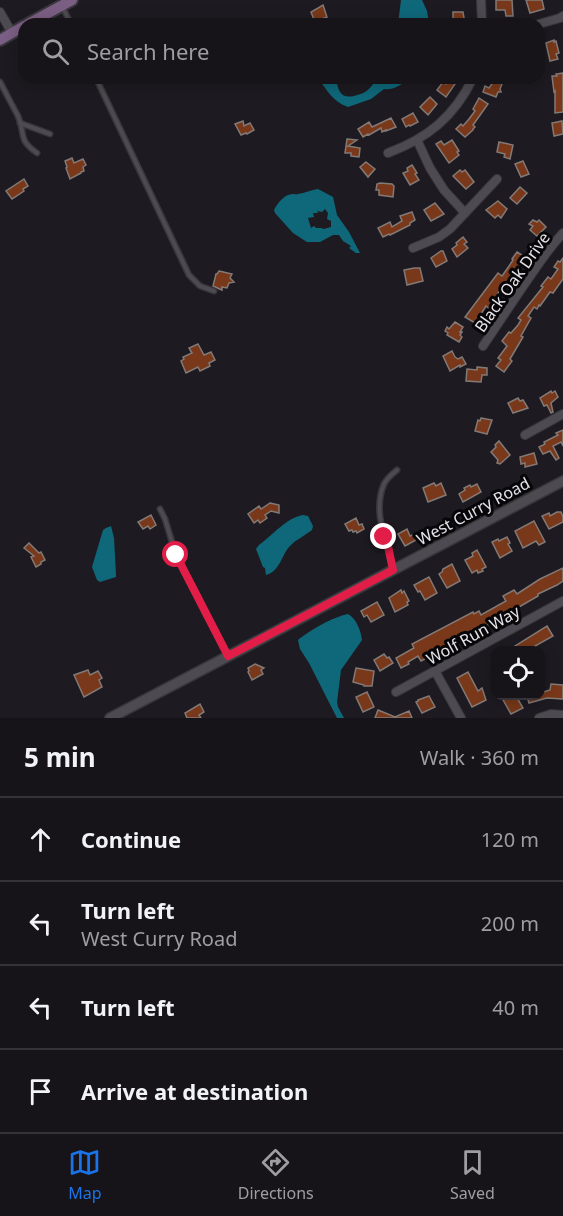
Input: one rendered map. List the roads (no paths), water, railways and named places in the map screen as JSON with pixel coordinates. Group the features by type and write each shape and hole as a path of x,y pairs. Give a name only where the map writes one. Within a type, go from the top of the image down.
{"main road":[{"path":"39,18 67,3"},
{"path":"0,40 18,30"}],"street":[{"path":"481,0 482,18"},
{"path":"0,12 12,33"},
{"path":"545,23 562,19"},
{"path":"388,153 433,130 446,119 470,84"},
{"path":"417,140 430,168 465,213"},
{"path":"413,248 439,237 450,229 497,179"},
{"name":"Black Oak Drive","path":"483,346 518,293 563,233"},
{"path":"525,435 563,414"},
{"name":"West Curry Road","path":"115,717 563,482"},
{"name":"Wolf Run Way","path":"396,692 563,602"},
{"path":"435,671 461,718"},
{"path":"540,718 551,714 563,715"}],"lane":[{"path":"67,3 70,18"},
{"path":"0,82 20,122 23,139 27,146 37,153"},
{"path":"99,84 189,275 200,286 214,291"},
{"path":"20,122 50,134"},
{"path":"393,570 380,524 380,504 384,485 397,470"},
{"path":"160,509 169,528 176,555 228,656"}],"water":[{"path":"401,0 422,0 428,18 399,18"},
{"path":"322,84 338,84 340,93 349,97 365,92 373,84 402,84 395,88 384,89 371,99 348,107 334,99"},
{"path":"318,189 333,197 337,215 360,253 349,248 351,246 339,235 333,235 320,242 307,242 293,233 275,213 277,205 287,196","holes":["325,209 328,213 327,219 331,221 331,227 324,229 314,226 311,228 308,218 314,217 313,213 322,212"]},
{"path":"303,515 308,516 313,526 312,530 291,545 275,570 266,575 256,549 285,523"},
{"path":"111,526 114,538 116,577 100,582 92,567 103,530"},
{"path":"348,614 358,625 362,640 341,670 337,702 344,718 337,718 300,649 298,640 322,624"}]}
